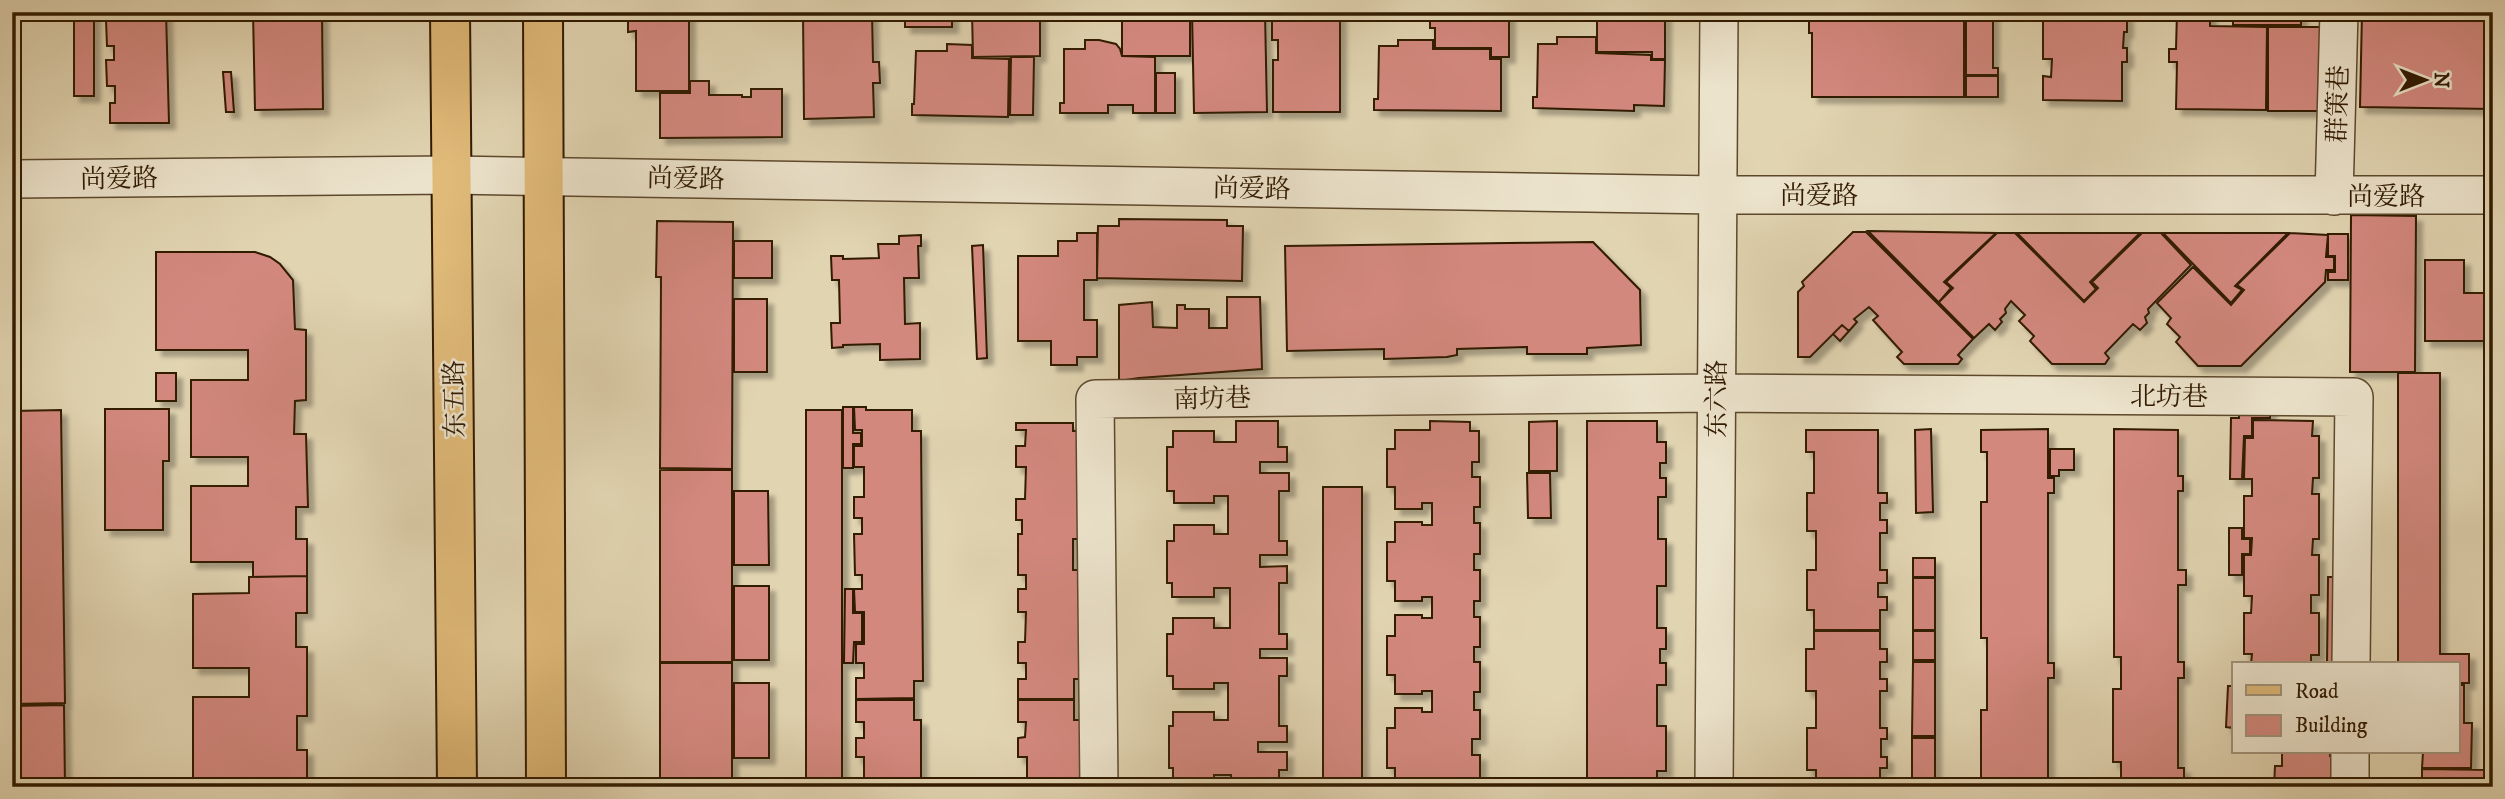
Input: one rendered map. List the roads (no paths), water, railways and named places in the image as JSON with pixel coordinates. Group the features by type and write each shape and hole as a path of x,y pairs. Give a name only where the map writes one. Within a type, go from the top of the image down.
{"main road":[{"name":"东五路","path":"450,12 457,787"},
{"path":"542,12 546,787"}],"street":[{"name":"东六路","path":"1714,787 1719,12"},
{"name":"群策巷","path":"2334,196 2339,12"},
{"name":"尚爱路","path":"12,179 452,175 1717,195 2493,195"},
{"name":"北坊巷","path":"1716,393 2354,397 2351,662"},
{"name":"南坊巷","path":"1099,787 1095,399 1716,393"},
{"path":"2350,754 2350,787"}]}
